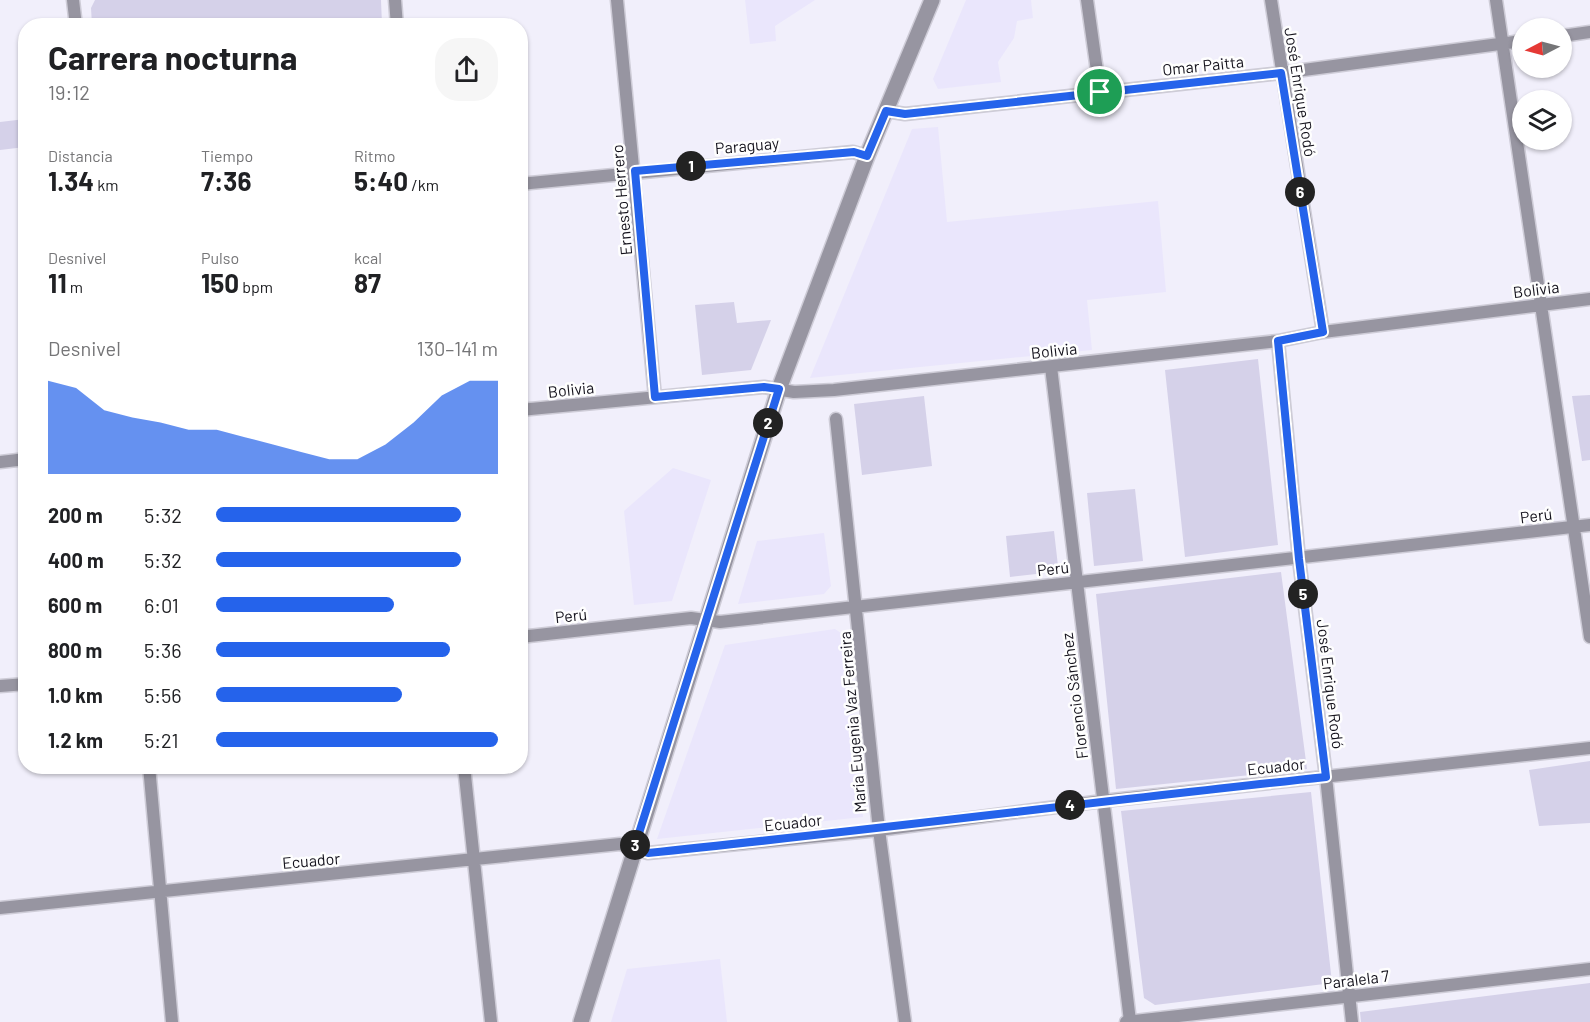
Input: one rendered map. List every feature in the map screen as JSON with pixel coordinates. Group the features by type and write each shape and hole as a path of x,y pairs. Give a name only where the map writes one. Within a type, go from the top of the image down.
{"street":[{"path":"73,0 75,18"},
{"path":"395,0 396,18"},
{"name":"Ernesto Herrero","path":"617,0 655,397"},
{"path":"580,1022 779,389 867,156 932,0"},
{"path":"1087,0 1100,92"},
{"name":"José Enrique Rodó","path":"1271,0 1323,332"},
{"path":"1496,0 1590,637"},
{"path":"1572,35 1590,32"},
{"name":"Omar Paitta","path":"886,111 905,114 1281,73 1512,43"},
{"name":"Paraguay","path":"528,182 854,152 867,156"},
{"name":"Bolivia","path":"528,409 764,387 823,391 1278,341 1323,332 1590,299"},
{"name":"José Enrique Rodó","path":"1278,341 1299,559 1326,777 1352,1022"},
{"name":"Florencio Sánchez","path":"1051,367 1131,1022"},
{"name":"María Eugenia Vaz Ferreira","path":"836,419 858,606 879,830 905,1022"},
{"path":"0,462 18,460"},
{"name":"Perú","path":"528,636 691,618 720,622 1590,525"},
{"path":"0,687 18,685"},
{"name":"Ecuador","path":"0,908 160,890 474,861 620,844 648,853 879,830 1103,801 1590,748"},
{"path":"150,774 172,1022"},
{"path":"465,774 491,1022"},
{"name":"Paralela 7","path":"1126,1022 1590,969"}],"shaded area":[{"path":"95,0 381,0 382,18 92,18 91,8"},
{"path":"745,0 815,0 775,26 776,41 750,44"},
{"path":"966,0 1031,0 1033,18 1017,21 1014,38 998,62 1001,82 938,89 933,79"},
{"path":"18,120 18,148 0,150 0,122"},
{"path":"938,127 947,222 1158,201 1166,292 1087,300 1092,350 810,378 912,129"},
{"path":"734,302 737,323 771,320 751,370 702,375 695,305"},
{"path":"1258,359 1278,545 1185,557 1165,370"},
{"path":"1590,395 1590,460 1582,461 1572,396"},
{"path":"924,396 932,466 862,475 854,404"},
{"path":"673,468 711,480 672,601 634,605 624,511"},
{"path":"1135,489 1143,561 1094,566 1087,493"},
{"path":"1054,531 1058,566 1054,572 1010,577 1006,536"},
{"path":"824,533 831,586 824,594 738,604 757,541"},
{"path":"1281,572 1307,769 1116,789 1096,594"},
{"path":"835,629 844,635 863,817 657,839 725,645"},
{"path":"1590,761 1590,823 1539,826 1529,770"},
{"path":"1311,792 1332,983 1155,1005 1144,998 1121,811"},
{"path":"720,959 727,1022 611,1022 627,969"},
{"path":"1590,983 1590,1022 1361,1022 1360,1012"}],"route":[{"path":"1281,73 1323,332 1278,341 1299,559 1326,777 1103,801 879,830 648,853 634,849 779,389 764,387 655,397 635,171 854,152 867,156 886,111 905,114 1100,92 1281,73"}]}
